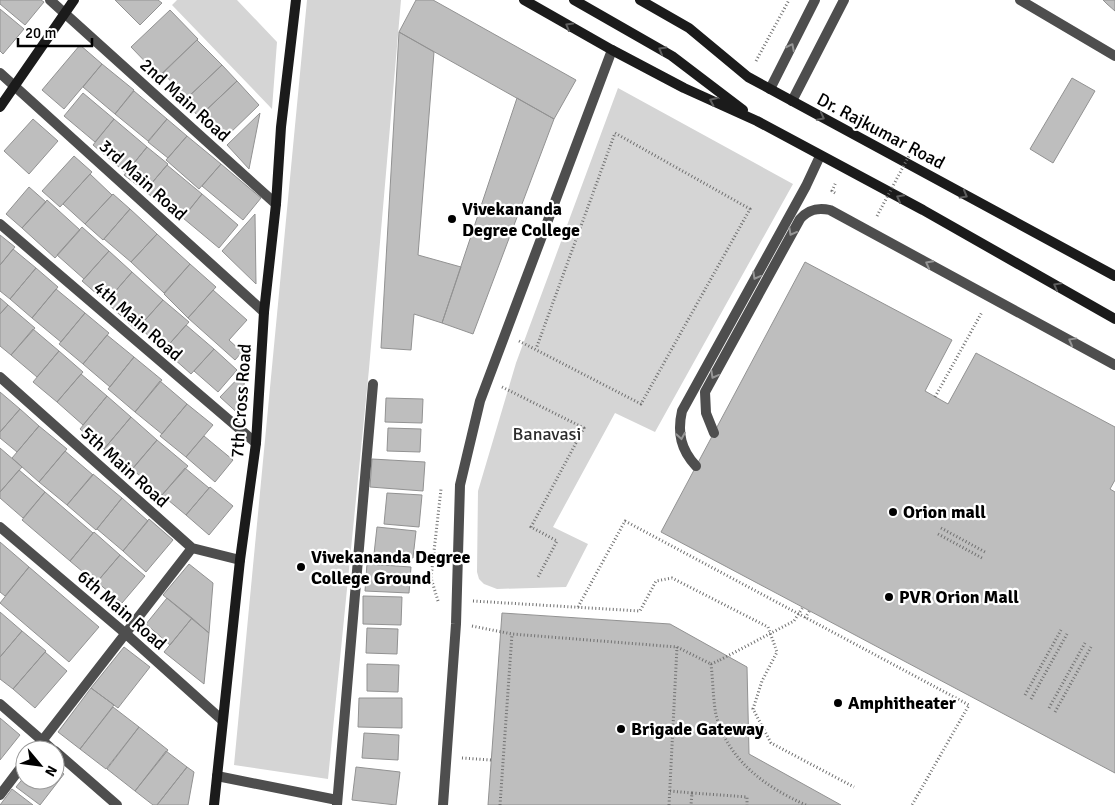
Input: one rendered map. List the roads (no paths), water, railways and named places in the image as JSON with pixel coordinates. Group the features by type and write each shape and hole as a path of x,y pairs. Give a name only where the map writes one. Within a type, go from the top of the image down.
{"main road":[{"path":"0,107 74,0"},
{"name":"7th Cross Road","path":"214,805 240,560 256,443 264,312 276,204 281,127 296,0"},
{"path":"524,0 684,88 757,121 923,210 1115,319"},
{"path":"574,0 672,56 757,121"},
{"name":"Dr. Rajkumar Road","path":"640,0 689,28 748,77 770,90 1115,276"}],"street":[{"name":"2nd Main Road","path":"50,0 276,204"},
{"path":"770,90 815,0"},
{"path":"792,101 844,0"},
{"path":"1020,0 1115,56"},
{"path":"443,805 457,600 460,485 480,401 612,50"},
{"name":"3rd Main Road","path":"0,72 264,312"},
{"path":"696,466 684,450 681,441 679,431 682,411 806,186 820,156"},
{"path":"714,433 706,413 706,392 800,219 806,212 822,208 830,210 1115,365"},
{"name":"4th Main Road","path":"0,224 256,443"},
{"name":"5th Main Road","path":"0,377 192,548 240,560"},
{"path":"217,776 337,802 373,384"},
{"name":"6th Main Road","path":"0,527 126,633 222,720"},
{"path":"0,704 42,740 192,548"},
{"path":"65,760 117,805"},
{"path":"0,795 15,775"}],"place":[{"name":"Vivekananda Degree College","path":"452,219"},
{"name":"Orion mall","path":"893,512"},
{"name":"Vivekananda Degree College Ground","path":"301,567"},
{"name":"PVR Orion Mall","path":"889,597"},
{"name":"Amphitheater","path":"838,703"},
{"name":"Brigade Gateway","path":"621,729"}],"park label":[{"name":"Banavasi","path":"547,434"}]}
